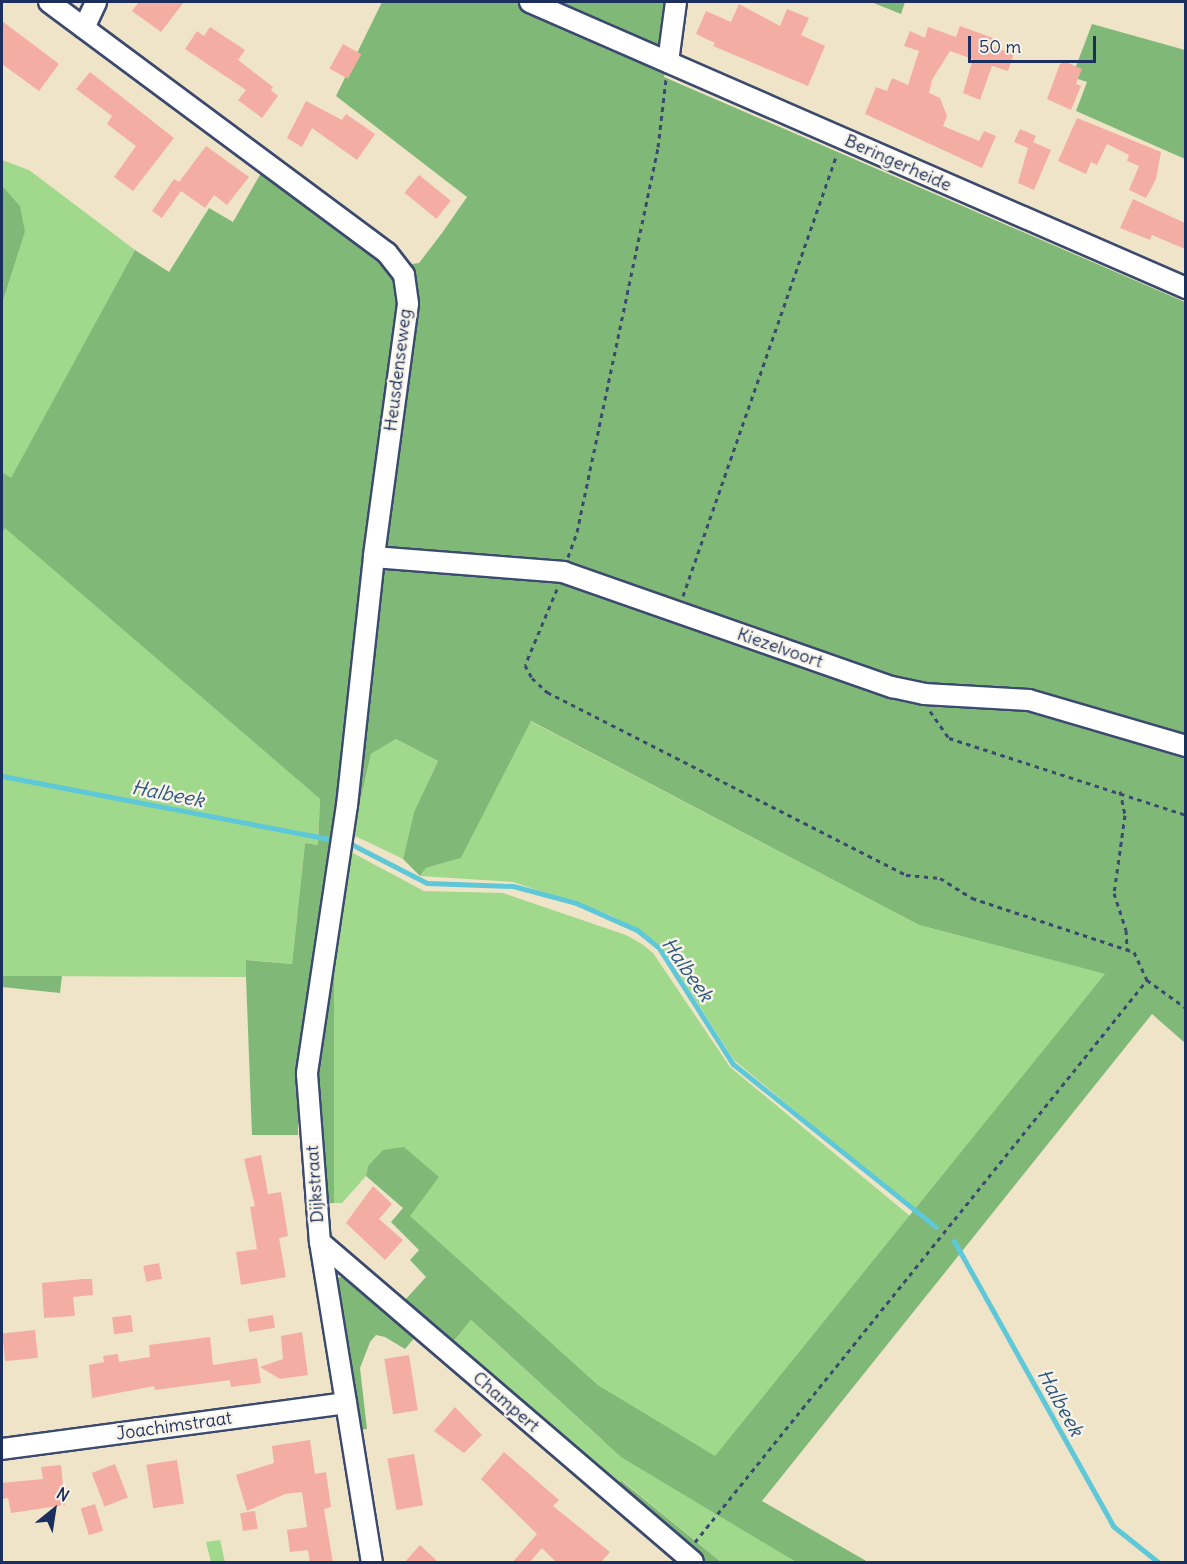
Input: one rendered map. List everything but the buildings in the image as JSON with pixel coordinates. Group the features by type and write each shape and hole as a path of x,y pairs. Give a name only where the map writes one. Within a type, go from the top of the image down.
{"street":[{"name":"Heusdenseweg","path":"49,2 387,253 404,275 408,303 374,557 347,805"},
{"path":"84,28 96,2"},
{"name":"Beringerheide","path":"530,2 1185,288"},
{"path":"668,62 676,2"},
{"name":"Kiezelvoort","path":"374,557 563,572 892,687 924,694 1029,700 1185,746"},
{"name":"Dijkstraat","path":"347,805 307,1074 320,1242 372,1563"},
{"name":"Champert","path":"320,1242 688,1559"},
{"name":"Joachimstraat","path":"2,1449 346,1402"}],"path":[{"path":"668,62 658,147 577,532 525,665 532,678 547,692 906,875 940,878 972,898 1134,952 1147,980 1185,1008"},
{"path":"677,612 842,139"},
{"path":"924,694 933,720 949,738 1120,791 1185,815"},
{"path":"1120,791 1125,815 1114,892 1126,930 1127,950"},
{"path":"688,1559 1147,980"}],"green space":[{"path":"382,2 682,2 664,77 1185,302 1185,1043 1152,1014 762,1501 868,1562 796,1562 621,1457 471,1320 452,1343 405,1300 426,1277 410,1260 419,1250 391,1222 403,1208 366,1176 368,1166 383,1150 404,1147 439,1177 410,1216 598,1385 715,1456 1105,974 919,925 531,721 461,858 426,868 420,876 403,859 414,812 438,761 396,739 371,754 349,851 334,959 334,1203 322,1204 318,1106 298,1107 298,1135 252,1135 246,977 246,960 292,964 305,843 318,845 320,799 5,528 2,533 2,472 11,478 135,250 169,272 209,208 233,222 261,173 392,267 419,263 442,233 467,197 336,96"},
{"path":"871,2 905,2 901,14"},
{"path":"1092,24 1185,50 1185,159 1076,111 1087,82 1072,77"},
{"path":"2,160 29,170 135,250 11,479 2,472 2,304 25,232 2,187"},
{"path":"3,187 20,206 25,232 2,304"},
{"path":"5,527 320,799 318,845 305,843 292,964 247,960 246,977 2,976 2,533"},
{"path":"530,721 919,925 1106,974 914,1210 734,1060 661,946 637,929 610,915 513,882 420,876 426,868 461,858"},
{"path":"396,739 438,761 414,812 403,859 353,835 371,754"},
{"path":"349,851 424,891 503,893 626,935 642,944 653,953 730,1067 910,1216 715,1457 598,1385 409,1216 439,1177 368,1166 366,1176 342,1203 334,1203 334,959"},
{"path":"2,976 62,976 60,993 2,987"},
{"path":"342,1277 416,1336 405,1349 385,1337 376,1335 370,1342 360,1368 367,1429 358,1430 335,1278"},
{"path":"471,1320 601,1439 796,1562 721,1562 623,1481 608,1482 452,1343"},
{"path":"622,1481 721,1562 699,1562 608,1483"},
{"path":"220,1540 225,1562 211,1562 206,1542"}],"waterway":[{"name":"Halbeek","path":"2,776 328,839"},
{"name":"Halbeek","path":"353,845 427,883 513,886 576,903 637,930 659,948 733,1064 936,1227"},
{"name":"Halbeek","path":"954,1241 1113,1526 1158,1562"}]}
